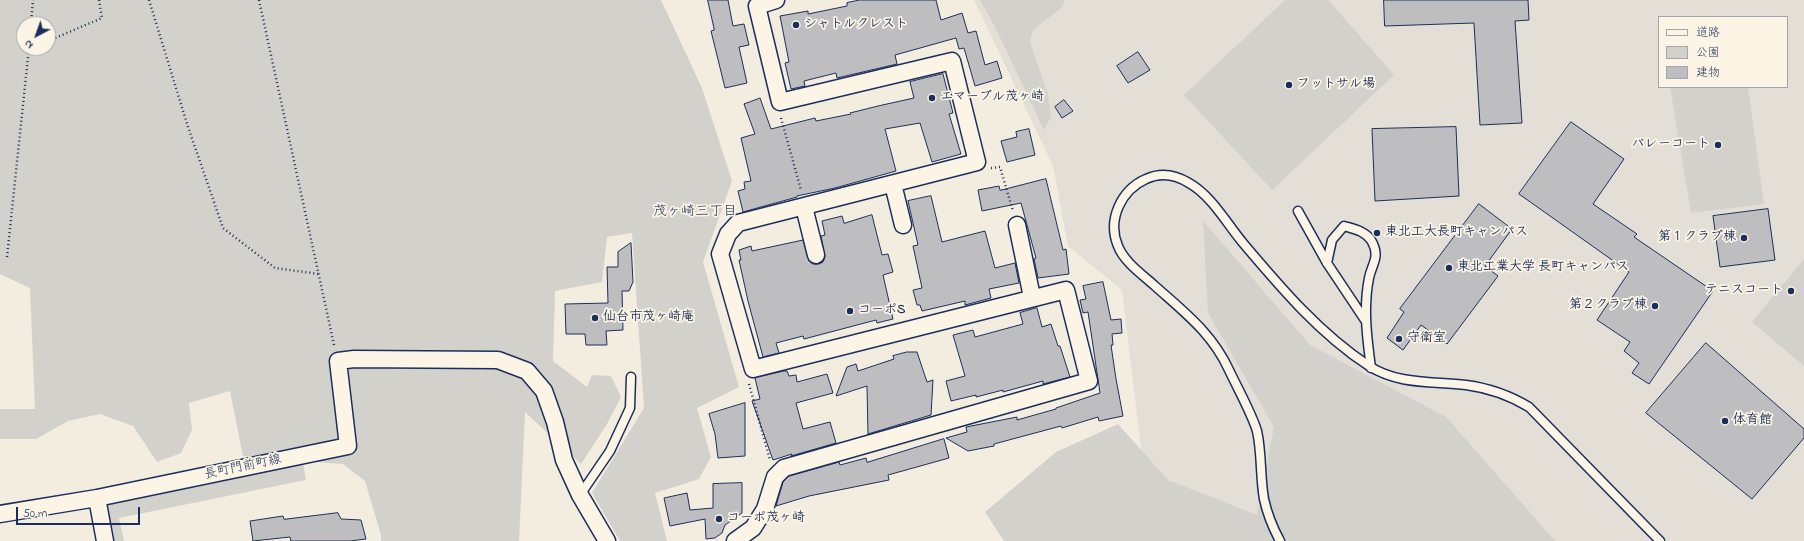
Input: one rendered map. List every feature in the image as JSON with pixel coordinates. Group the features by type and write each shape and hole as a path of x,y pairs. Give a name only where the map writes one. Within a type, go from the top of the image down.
{"street":[{"path":"738,540 753,528 765,509 775,477 784,468 1089,381 1066,290 1032,297 753,369 720,254 728,234 738,223 977,162 952,61 780,102 757,6 776,0"},
{"path":"893,184 903,225"},
{"path":"804,207 816,255"},
{"path":"1016,225 1032,297"},
{"path":"338,361 498,360 527,371 544,391 555,422 564,460 580,495 607,541"},
{"name":"長町門前町線","path":"97,498 348,446 338,361"},
{"path":"0,514 97,498 105,541"}],"lane":[{"path":"1280,541 1268,514 1264,498 1256,430 1222,355 1206,334 1146,278 1118,248 1114,232 1114,216 1120,202 1133,187 1146,178 1163,174 1179,178 1192,185 1204,195 1242,242 1309,317 1371,368 1403,380 1466,385 1494,390 1516,399 1529,407 1660,541"},
{"path":"1298,211 1327,263 1365,320"},
{"path":"1327,263 1332,240 1344,226 1360,230 1371,240 1376,258 1369,277 1365,320 1371,368"},
{"path":"580,495 610,452 630,408 631,377"}],"path":[{"path":"32,16 33,0"},
{"path":"56,38 102,18 100,0"},
{"path":"149,0 188,127 223,228 275,268 319,274"},
{"path":"259,0 338,361"},
{"path":"6,257 29,56"},
{"path":"780,102 778,108 802,194 804,207"},
{"path":"977,162 985,168 1000,167 1016,225"},
{"path":"753,369 747,375 770,461 779,473"}],"shaded area":[{"name":"東北工業大学 長町キャンパス","path":"974,0 1804,0 1804,541 1152,541 1122,290 1068,246 1053,166"}],"green space":[{"path":"0,0 661,0 702,88 732,181 703,262 739,387 697,408 711,457 699,479 655,493 667,541 620,541 592,493 644,408 632,233 607,237 602,282 555,291 553,361 587,387 592,375 611,376 621,397 607,424 581,464 525,412 519,541 381,541 381,535 365,481 343,464 243,456 230,391 189,403 192,430 181,453 157,462 133,426 100,414 68,421 36,439 0,439 0,409 35,409 30,288 0,274"},
{"path":"980,0 1065,0 1061,8 1033,30 1030,42 1048,95 1051,117 1044,130 997,31"},
{"name":"フットサル場","path":"1285,0 1328,0 1394,75 1272,190 1184,95"},
{"name":"バレーコート","path":"1670,88 1748,88 1764,204 1691,213"},
{"path":"1203,221 1310,345 1446,417 1555,541 1004,541 985,512 1056,452 1118,424 1168,480 1257,515 1274,427 1208,313"},
{"name":"テニスコート","path":"1804,259 1804,366 1752,322"},
{"path":"303,463 306,480 119,518 124,541 112,541 105,503"}],"building":[{"path":"708,0 728,0 733,26 744,24 749,45 739,47 747,83 725,88 711,31 714,30"},
{"path":"860,0 936,0 941,20 962,13 968,33 976,31 985,65 997,61 1002,78 975,86 964,48 959,49 956,38 895,55 897,64 837,78 836,73 804,81 805,86 791,89 785,63 789,62 780,16 808,11 808,14 847,6 847,3"},
{"path":"1384,0 1528,0 1529,20 1515,21 1522,123 1480,125 1474,23 1385,26"},
{"path":"1138,52 1150,70 1128,83 1117,66"},
{"path":"943,74 953,113 949,114 961,154 932,162 920,123 885,129 896,171 835,188 797,196 743,212 738,191 745,189 744,182 751,181 741,138 755,134 744,104 760,98 771,129 815,118 816,121 851,114 850,113 914,98 910,82"},
{"path":"1064,100 1073,111 1062,118 1055,107"},
{"path":"1571,122 1624,159 1593,204 1637,234 1634,237 1713,291 1649,384 1632,373 1639,363 1624,351 1630,342 1597,320 1629,272 1519,194"},
{"path":"1456,127 1459,196 1375,201 1372,129"},
{"path":"1029,129 1035,155 1007,162 1001,141 1017,137 1016,132"},
{"path":"1046,179 1063,250 1066,249 1069,274 1038,278 1034,259 1036,258 1021,203 982,211 978,190 999,186 1000,190"},
{"path":"931,196 942,242 985,231 995,268 1015,263 1019,283 989,289 991,298 965,305 965,301 922,311 920,305 917,305 913,290 922,288 913,246 918,245 908,201"},
{"path":"1479,204 1512,229 1485,266 1498,276 1447,344 1421,325 1403,350 1387,338 1404,312 1400,309"},
{"name":"第１クラブ棟","path":"1768,209 1775,260 1720,267 1713,216"},
{"path":"872,215 882,255 888,254 893,272 883,275 893,319 877,323 876,320 804,339 803,336 776,343 779,353 763,357 748,301 739,260 741,260 739,250 751,246 752,251 803,240 809,261 813,264 819,264 823,262 825,257 821,236 825,235 822,221 842,216 844,223"},
{"path":"631,243 633,282 629,291 622,291 623,330 606,331 607,345 586,345 585,334 566,334 565,304 608,303 607,267 618,267 618,252"},
{"path":"1103,282 1111,320 1121,319 1122,333 1112,334 1113,345 1111,345 1123,416 1099,421 1098,417 1062,428 1061,426 994,444 994,446 968,451 946,438 967,432 966,427 1017,417 1017,420 1056,409 1100,393 1088,312 1083,313 1080,300 1086,299 1083,286"},
{"path":"1037,308 1042,327 1051,324 1070,377 1043,384 1043,381 1003,392 1003,390 976,397 976,395 951,401 946,381 965,376 953,335 973,330 975,337 1023,324 1020,313"},
{"name":"体育館","path":"1706,343 1804,429 1804,438 1752,499 1646,413"},
{"path":"907,352 917,352 927,382 933,380 931,415 868,434 867,386 836,396 847,367 856,364 858,371 894,359 893,356"},
{"path":"787,371 789,376 796,375 797,382 827,374 833,393 796,403 803,429 830,422 836,443 773,460 752,401 760,399 755,378"},
{"path":"745,403 745,456 718,458 715,434 709,414"},
{"path":"944,439 949,458 888,475 889,480 809,496 776,506 783,482 789,476 839,462 840,465 866,458 867,462"},
{"path":"742,483 742,513 725,525 722,533 715,538 706,539 705,519 670,526 664,498 687,493 690,510 713,508 713,484"},
{"path":"338,513 341,519 361,520 366,539 350,541 291,541 290,537 253,541 250,521 283,516 284,519"}],"place":[{"name":"シャトルクレスト","path":"796,25"},
{"name":"フットサル場","path":"1289,85"},
{"name":"エマーブル茂ヶ崎","path":"932,98"},
{"name":"バレーコート","path":"1718,145"},
{"name":"東北工大長町キャンパス","path":"1377,233"},
{"name":"第１クラブ棟","path":"1744,238"},
{"name":"東北工業大学 長町キャンパス","path":"1449,268"},
{"name":"テニスコート","path":"1791,291"},
{"name":"第２クラブ棟","path":"1655,306"},
{"name":"コーポS","path":"850,311"},
{"name":"仙台市茂ヶ崎庵","path":"595,318"},
{"name":"守衛室","path":"1399,339"},
{"name":"体育館","path":"1725,421"},
{"name":"コーポ茂ヶ崎","path":"719,519"}],"district":[{"name":"茂ヶ崎三丁目","path":"695,213"}]}
